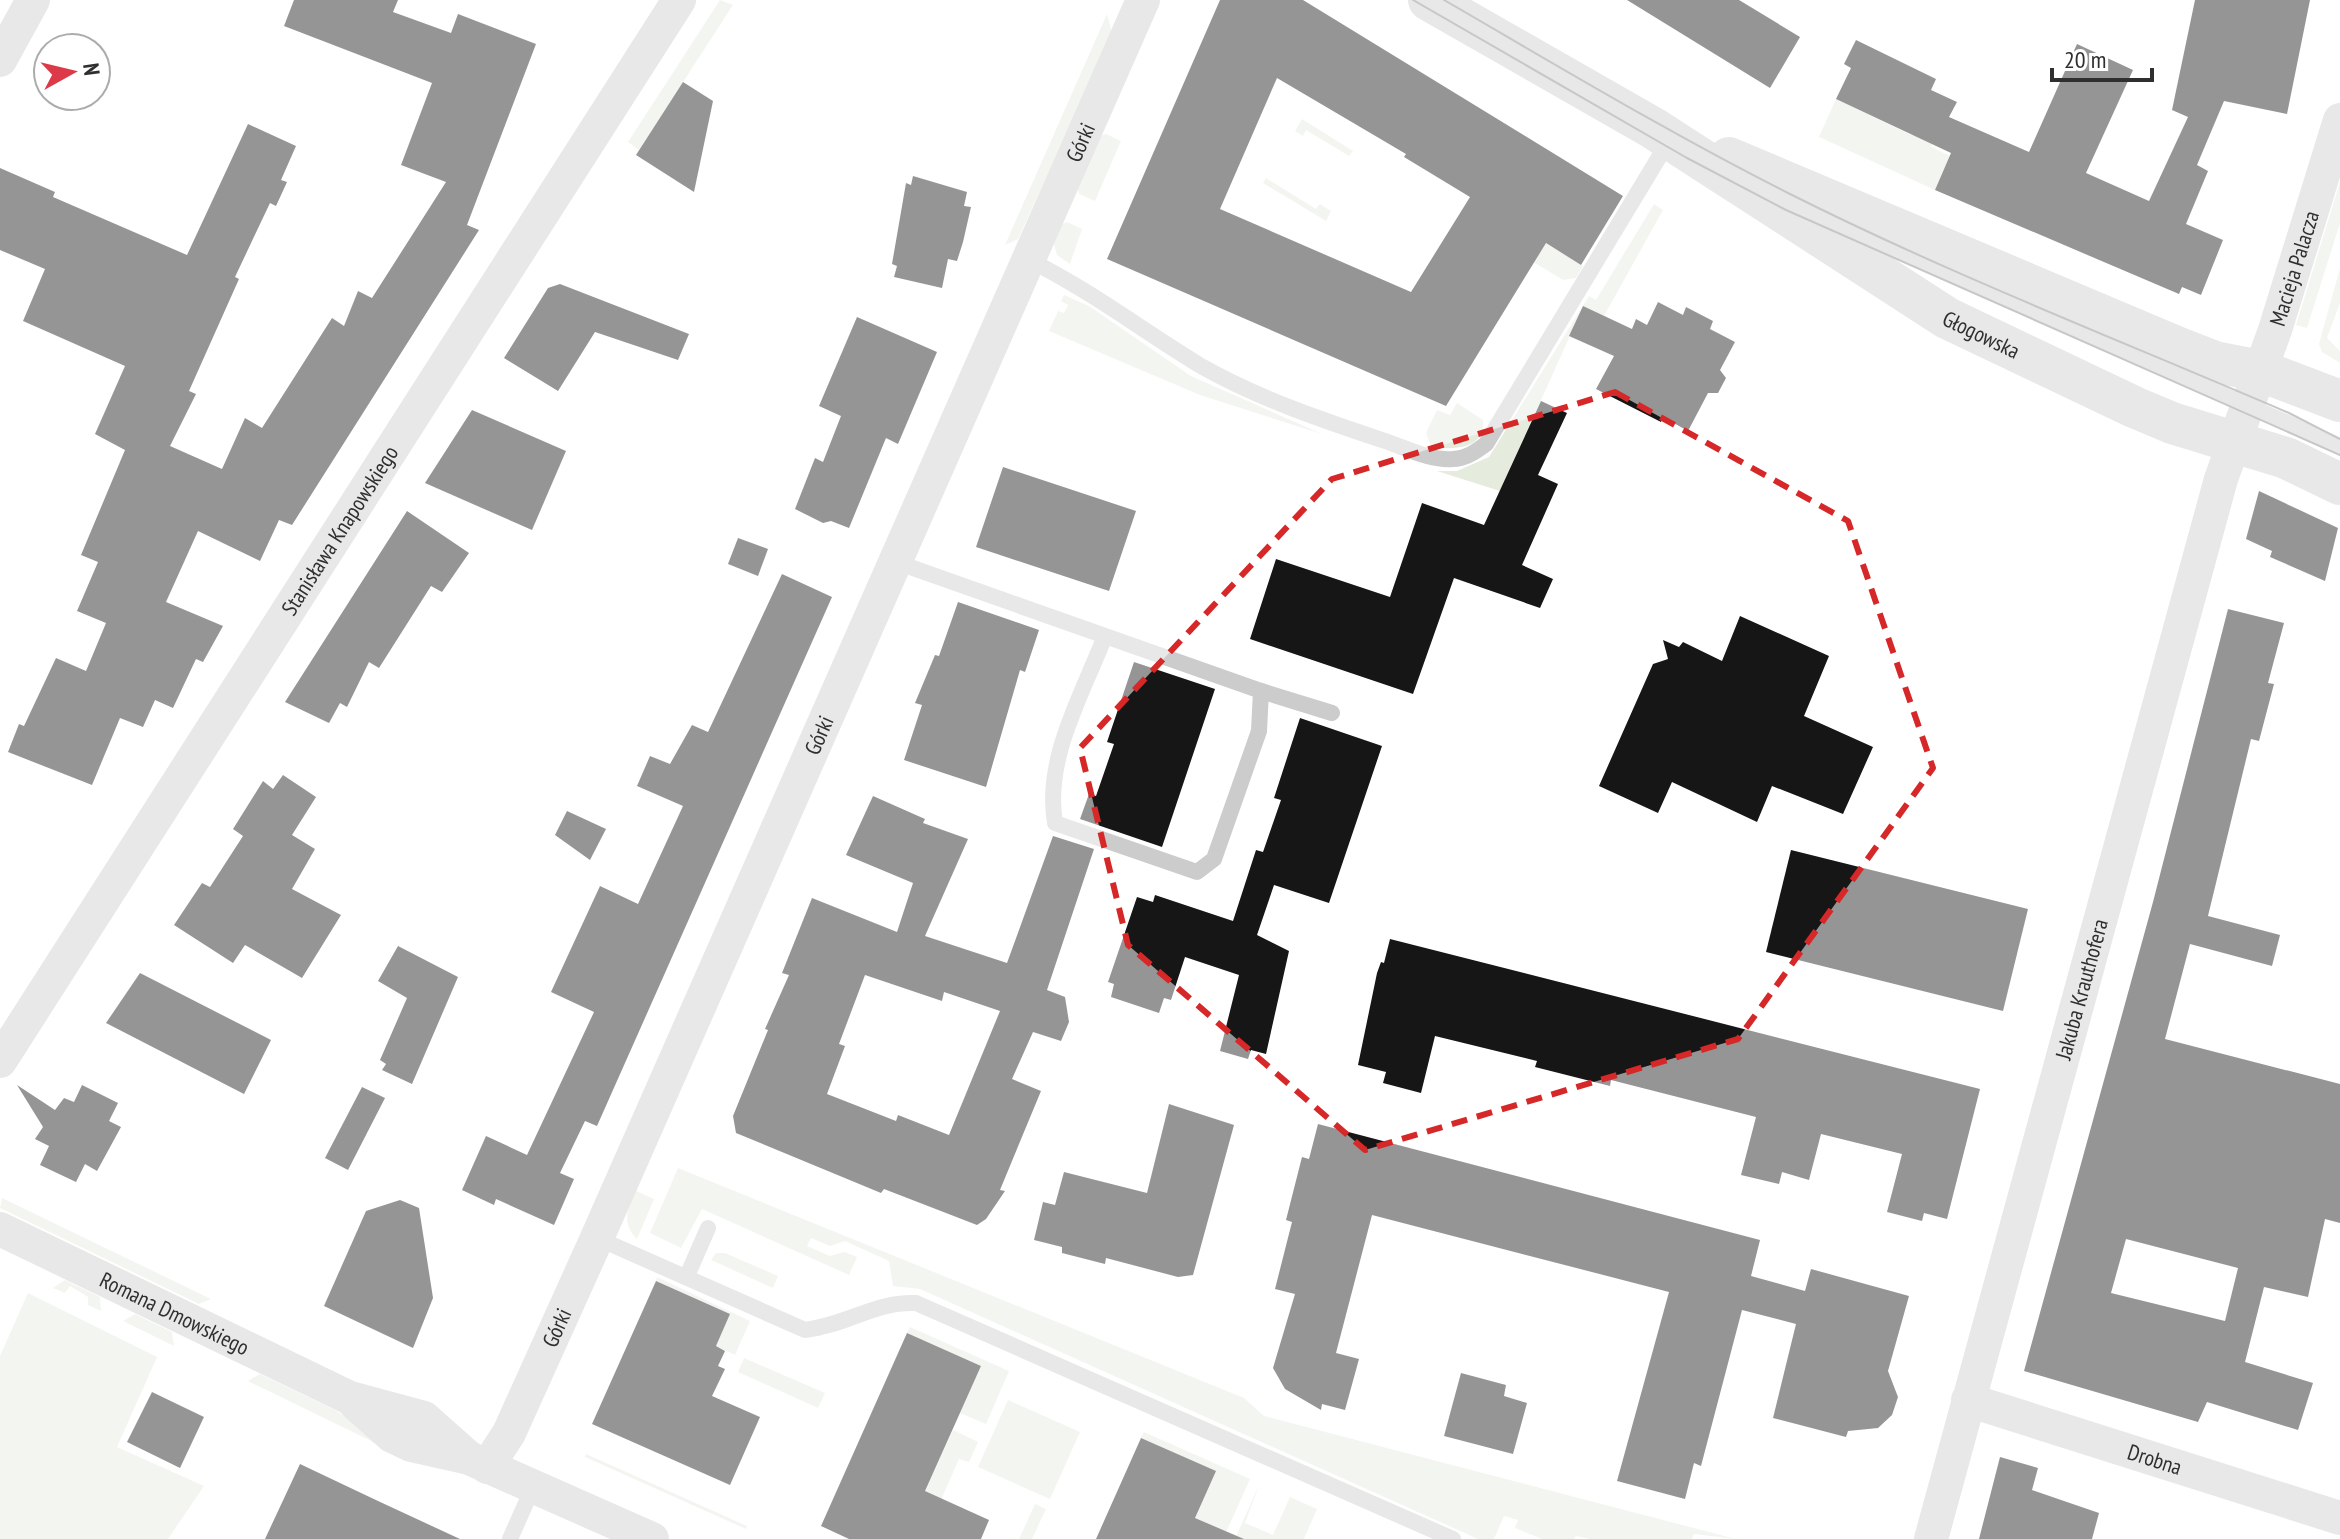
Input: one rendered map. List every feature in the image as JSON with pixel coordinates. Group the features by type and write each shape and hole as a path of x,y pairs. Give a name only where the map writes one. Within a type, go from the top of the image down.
{"street":[{"path":"0,60 33,0"},
{"name":"Stanisława Knapowskiego","path":"0,1061 679,0"},
{"name":"Górki","path":"478,1462 509,1433 1143,0"},
{"name":"Głogowska","path":"1429,0 1662,134 1947,318 2134,407 2172,423 2248,405 2340,401"},
{"name":"Macieja Palacza","path":"2248,405 2340,120"},
{"name":"Głogowska","path":"1662,134 1789,180 2215,362 2286,458 2340,484"},
{"name":"Jakuba Krauthofera","path":"1931,1539 2206,530 2248,405"},
{"name":"Romana Dmowskiego","path":"0,1229 350,1398 424,1418 478,1462 652,1539"},
{"name":"Drobna","path":"1968,1400 2340,1518"}],"lane":[{"path":"1029,260 1064,277 1202,366 1240,385 1318,419 1425,455 1453,459 1471,454 1486,444 1662,134 1841,226 2340,446"},
{"path":"896,562 1261,691 1332,713"},
{"path":"1105,636 1054,769 1051,800 1055,823 1197,872 1214,859 1259,731 1261,691"},
{"path":"687,1276 708,1228"},
{"path":"597,1238 805,1330 835,1327 893,1302 916,1303 1453,1539"},
{"path":"510,1539 533,1487"}],"highlighted area":[{"path":"1615,392 1848,521 1933,768 1738,1039 1365,1150 1128,945 1080,748 1332,479"}],"shaded area":[{"path":"720,0 733,5 639,150 628,142"},
{"path":"1107,14 1112,33 1018,239 1005,245"},
{"path":"1836,99 1909,134 1934,140 1931,147 1950,156 1935,190 1819,137"},
{"path":"1302,119 1353,151 1349,156 1306,130 1303,136 1295,131"},
{"path":"1106,134 1121,141 1095,201 1079,194 1077,186 1099,136"},
{"path":"1266,178 1316,209 1320,204 1331,211 1326,221 1263,183"},
{"path":"2340,182 2340,223 2307,328 2296,325"},
{"path":"1654,204 1663,210 1604,316 1583,307 1500,491 1437,471 1457,471 1489,457 1589,296 1596,300"},
{"path":"1067,222 1082,229 1070,264 1057,255 1053,241 1060,225"},
{"path":"1542,241 1583,266 1576,278 1563,280 1530,260"},
{"path":"2340,268 2340,303 2327,338 2340,351 2340,363 2322,352 2319,344"},
{"path":"1064,295 1089,306 1191,376 1322,434 1200,395 1049,331 1058,311 1064,313 1068,305 1061,301"},
{"path":"1457,403 1483,420 1479,437 1457,448 1431,446 1426,433 1437,410 1450,415"},
{"path":"678,1168 1244,1398 1264,1416 1736,1539 1694,1534 1692,1539 1590,1539 1576,1536 1574,1539 1542,1539 1515,1528 1518,1520 1504,1516 1494,1539 1478,1539 920,1289 893,1286 889,1261 845,1241 830,1246 811,1238 807,1246 830,1256 844,1252 857,1257 849,1275 702,1209 681,1248 650,1233"},
{"path":"634,1190 654,1199 637,1239 627,1221"},
{"path":"2,1198 211,1299 199,1304 0,1208"},
{"path":"716,1253 725,1253 778,1276 773,1288 711,1260"},
{"path":"657,1277 750,1321 735,1355 716,1346 730,1314 656,1281"},
{"path":"65,1280 100,1297 101,1311 88,1305 88,1297 70,1286 65,1293 53,1288"},
{"path":"28,1293 157,1357 117,1447 204,1486 168,1539 0,1539 0,1356"},
{"path":"135,1314 172,1332 174,1346 123,1321"},
{"path":"910,1327 1009,1371 986,1424 960,1413 981,1366 907,1333"},
{"path":"744,1358 825,1393 818,1408 738,1372"},
{"path":"260,1374 335,1410 397,1447 396,1453 248,1381"},
{"path":"1008,1400 1080,1432 1050,1499 978,1467"},
{"path":"953,1430 978,1442 969,1462 959,1459 937,1509 920,1502"},
{"path":"1144,1432 1250,1479 1223,1539 1210,1525 1195,1518 1215,1471 1141,1438"},
{"path":"586,1454 747,1526 746,1529 585,1457"},
{"path":"1260,1483 1245,1523 1273,1535 1290,1497 1317,1509 1304,1539 1235,1539"},
{"path":"1035,1504 1046,1509 1032,1539 1019,1539"}],"building":[{"path":"294,0 398,0 393,12 451,33 458,14 536,44 467,225 479,230 292,525 279,520 260,561 198,531 166,602 223,626 203,662 196,659 173,708 155,700 143,727 120,718 92,785 8,752 19,724 24,726 56,658 86,671 106,623 77,611 98,562 81,555 125,450 95,434 125,366 23,321 45,269 0,250 0,168 55,192 53,197 187,255 248,124 296,146 281,180 287,182 276,206 270,203 235,277 239,279 189,391 196,394 170,446 222,469 245,418 262,428 332,318 344,326 358,291 372,298 446,182 401,165 432,83 284,26"},
{"path":"1220,0 1303,0 1623,196 1581,265 1546,243 1446,406 1107,259","holes":["1277,78 1406,154 1404,157 1470,197 1411,292 1220,209"]},
{"path":"1627,0 1739,0 1800,37 1770,88"},
{"path":"2195,0 2310,0 2287,114 2224,101 2197,165 2208,171 2186,224 2223,240 2201,295 2182,287 2179,294 1935,190 1951,153 1836,99 1851,68 1844,64 1856,40 1936,79 1931,90 1957,102 1949,117 2029,152 2077,44 2133,70 2086,173 2149,201 2188,117 2172,110"},
{"path":"683,82 713,101 694,192 636,155"},
{"path":"913,176 967,192 964,206 971,207 957,261 948,259 942,288 894,277 897,266 892,264 906,183 911,185"},
{"path":"560,284 689,334 678,360 595,332 558,391 504,358 548,288"},
{"path":"1658,302 1683,315 1686,307 1713,321 1710,329 1735,342 1720,370 1726,378 1718,393 1708,393 1688,431 1663,417 1661,422 1596,389 1614,356 1569,336 1583,306 1632,329 1636,319 1647,325"},
{"path":"857,317 937,352 898,444 886,438 849,528 831,521 823,523 795,509 815,458 823,462 841,416 819,406"},
{"path":"1541,401 1567,413 1538,475 1558,484 1522,565 1553,579 1540,608 1454,578 1413,694 1250,639 1276,559 1390,597 1422,503 1484,525"},
{"path":"472,410 566,451 532,530 425,483"},
{"path":"1003,467 1136,511 1109,591 976,547"},
{"path":"2259,491 2338,528 2325,581 2270,557 2272,551 2246,539"},
{"path":"407,511 469,553 442,592 431,586 379,668 369,662 347,707 340,703 329,723 285,702"},
{"path":"738,538 768,549 758,576 728,564"},
{"path":"782,574 832,597 597,1126 585,1121 560,1173 574,1179 554,1225 496,1199 494,1205 462,1190 486,1136 527,1155 594,1012 551,992 600,886 638,904 683,806 637,786 650,756 670,764 692,725 708,732"},
{"path":"958,602 1039,630 1025,672 1020,670 986,787 904,760 922,705 915,703 935,655 939,656"},
{"path":"2228,609 2284,623 2268,683 2274,684 2259,741 2251,739 2208,916 2280,935 2272,966 2190,944 2165,1039 2340,1084 2340,1223 2325,1219 2308,1297 2264,1287 2245,1362 2313,1383 2298,1430 2207,1402 2198,1422 2024,1371 2153,902","holes":["2126,1239 2238,1268 2225,1321 2111,1293"]},
{"path":"1740,616 1829,656 1804,716 1873,747 1843,814 1772,786 1757,822 1672,782 1658,813 1599,786 1653,664 1668,659 1663,640 1679,647 1683,642 1722,661"},
{"path":"1134,662 1215,689 1162,847 1080,819 1089,794 1096,796 1114,744 1107,742"},
{"path":"1300,718 1382,746 1329,903 1274,885 1257,935 1289,951 1266,1054 1251,1050 1248,1059 1220,1051 1239,975 1185,957 1171,1000 1164,998 1159,1013 1111,997 1114,984 1108,982 1137,897 1153,902 1155,895 1233,921 1256,850 1263,852 1281,800 1274,798"},
{"path":"283,775 316,797 292,835 315,849 292,889 341,915 302,978 245,945 233,963 174,925 202,883 210,887 243,836 233,829 263,781 273,789"},
{"path":"873,796 925,819 923,823 968,839 925,936 1007,963 1053,836 1094,849 1047,990 1065,997 1069,1022 1061,1041 1033,1032 1012,1079 1041,1091 1000,1190 1005,1191 986,1219 977,1225 884,1189 881,1193 736,1133 733,1116 789,975 782,973 812,898 897,932 913,883 846,855","holes":["865,975 942,1001 944,992 1000,1011 949,1135 898,1115 896,1121 827,1094 845,1046 839,1044"]},
{"path":"567,811 606,829 590,860 555,835"},
{"path":"1791,850 2028,909 2003,1011 1766,952"},
{"path":"1390,939 1980,1089 1947,1219 1924,1213 1922,1221 1887,1212 1902,1154 1821,1134 1809,1180 1782,1172 1779,1184 1741,1175 1756,1117 1611,1080 1610,1086 1535,1067 1537,1061 1435,1036 1421,1093 1383,1083 1386,1072 1358,1065 1377,973 1381,962 1384,963"},
{"path":"398,946 458,977 412,1084 382,1070 386,1064 380,1060 407,998 378,981"},
{"path":"140,973 271,1040 244,1094 106,1023"},
{"path":"17,1085 55,1110 64,1098 74,1102 82,1085 118,1103 109,1121 121,1127 97,1171 85,1164 76,1182 40,1165 49,1146 35,1139 43,1127"},
{"path":"362,1087 385,1098 348,1170 325,1158"},
{"path":"1169,1104 1234,1125 1193,1275 1178,1277 1106,1258 1105,1264 1062,1253 1062,1247 1034,1240 1043,1202 1055,1205 1064,1172 1147,1193"},
{"path":"1318,1124 1760,1240 1751,1276 1805,1291 1811,1269 1909,1296 1888,1371 1898,1397 1892,1415 1878,1428 1848,1431 1846,1437 1773,1418 1796,1324 1742,1310 1701,1466 1694,1463 1685,1499 1617,1481 1669,1292 1372,1215 1336,1353 1359,1359 1345,1410 1322,1404 1321,1410 1285,1389 1273,1368 1295,1294 1275,1289 1292,1222 1286,1220 1302,1157 1309,1159"},
{"path":"400,1200 419,1208 433,1298 413,1348 324,1306 366,1211"},
{"path":"656,1281 730,1314 716,1346 725,1351 718,1366 725,1369 712,1396 760,1417 730,1485 592,1424"},
{"path":"907,1333 981,1366 925,1491 989,1520 981,1539 849,1539 821,1526"},
{"path":"1461,1373 1506,1385 1504,1396 1527,1403 1513,1454 1444,1436"},
{"path":"152,1392 204,1417 180,1468 127,1442"},
{"path":"1141,1438 1216,1471 1195,1518 1244,1539 1096,1539"},
{"path":"2000,1457 2038,1468 2032,1490 2099,1513 2092,1539 1979,1539"},
{"path":"300,1464 378,1501 460,1539 265,1539"}],"tram line":[{"path":"1413,0 1687,158 1786,210 2340,455"},
{"path":"1444,0 1658,123 1849,223 2037,307 2289,413 2340,439"}]}
